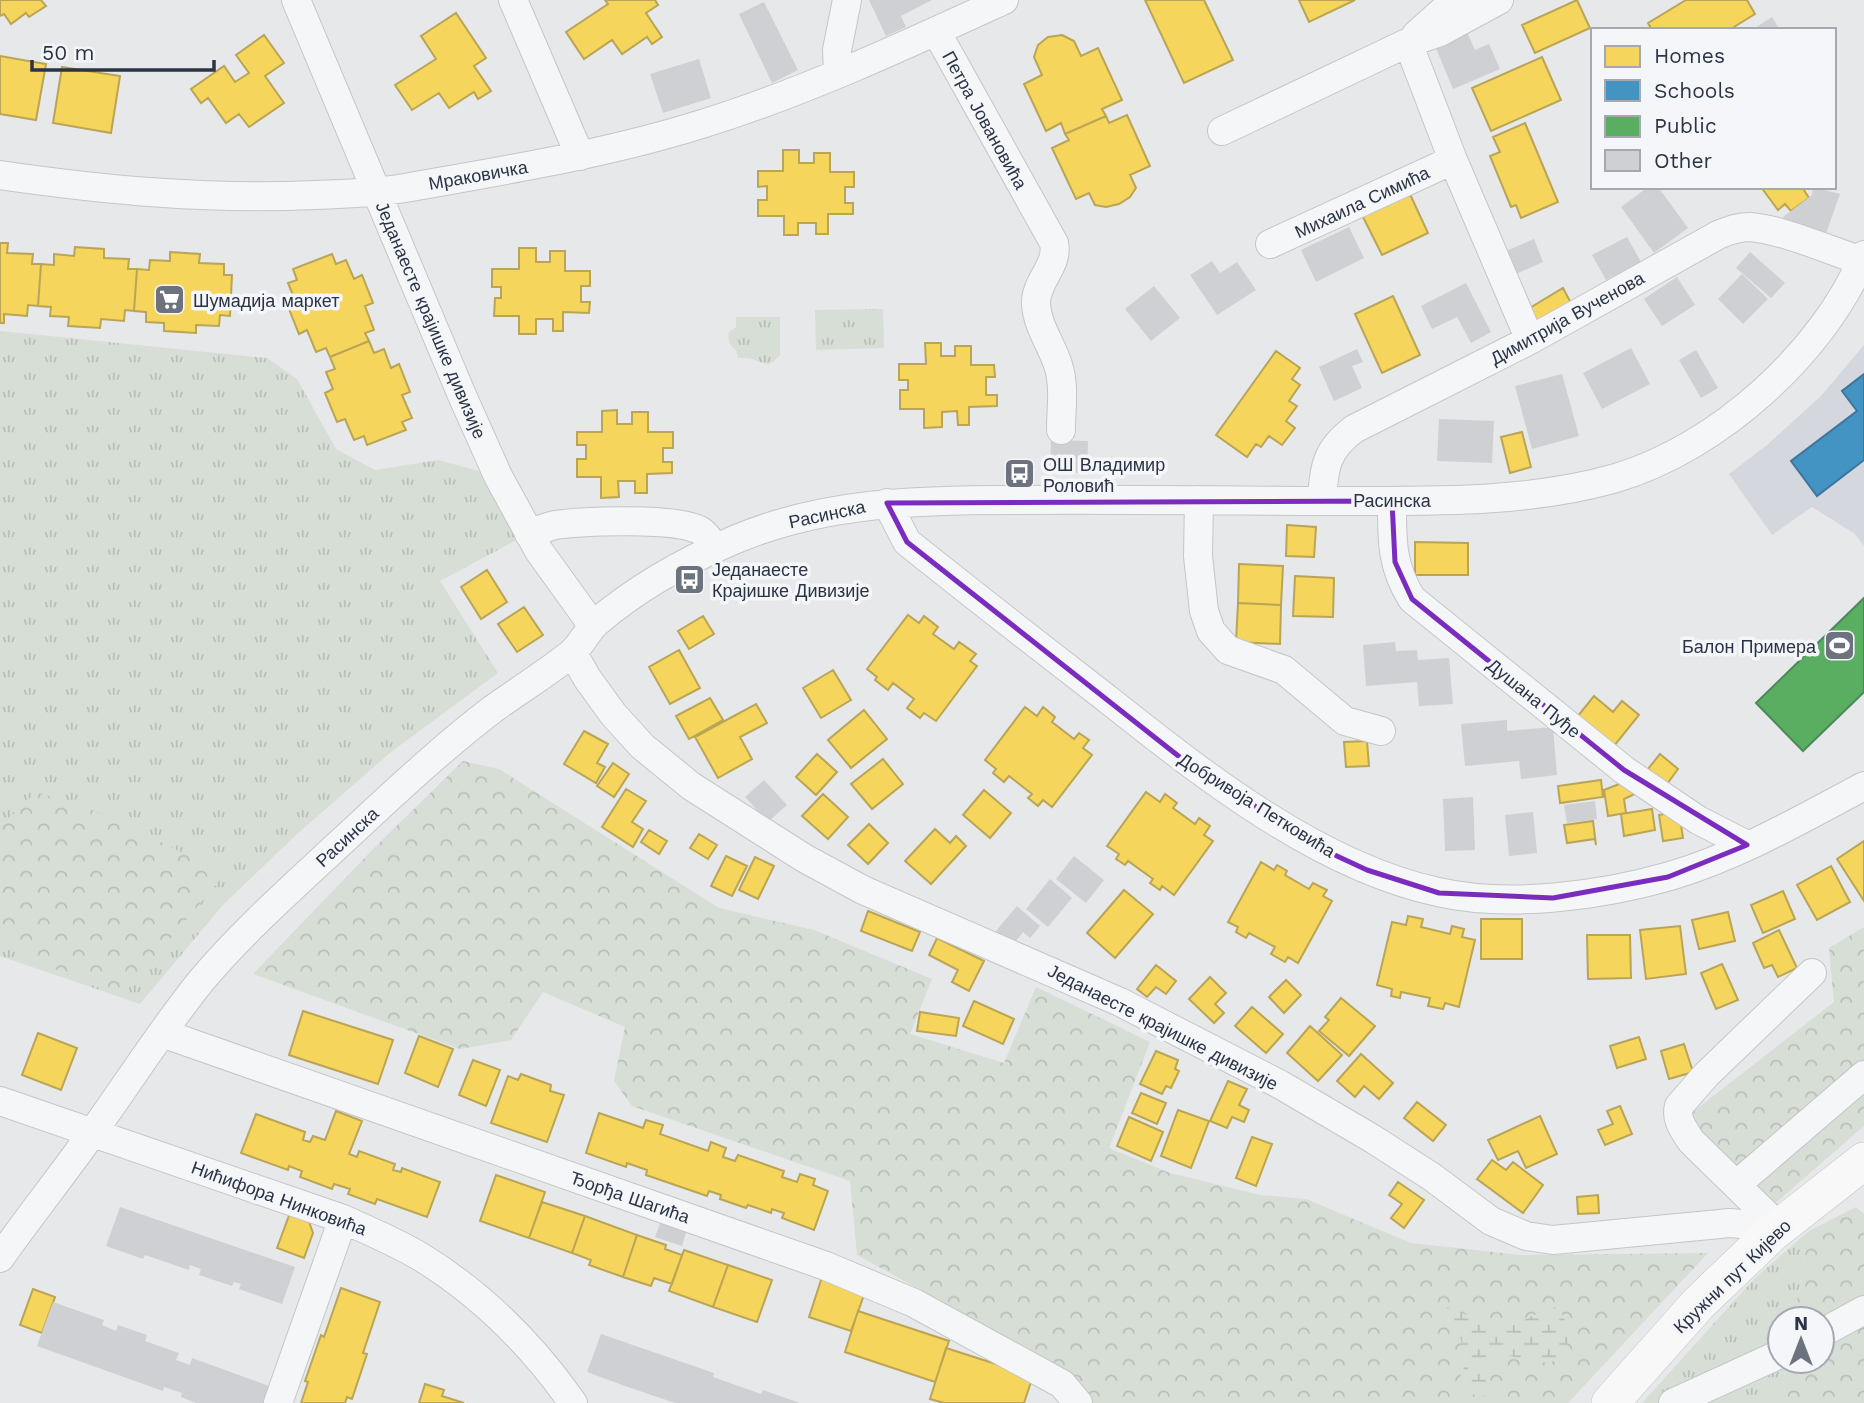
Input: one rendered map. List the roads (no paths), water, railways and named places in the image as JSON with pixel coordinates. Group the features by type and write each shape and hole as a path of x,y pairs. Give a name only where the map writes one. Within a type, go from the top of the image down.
{"main road":[{"name":"Кружни пут Кијево","path":"1610,1403 1698,1304 1776,1230 1864,1161"}],"street":[{"name":"Једанаесте крајишке дивизије","path":"296,0 466,406 498,476 529,534 593,626"},
{"path":"513,0 580,156"},
{"path":"838,73 837,50 847,0"},
{"name":"Петра Јовановића","path":"1004,0 936,31 1051,237 1055,255 1041,279 1036,304 1038,317 1058,364 1061,379 1061,430"},
{"path":"1455,0 1416,35 1412,41 1414,61 1530,340"},
{"path":"1222,131 1412,41 1440,32 1499,0"},
{"name":"Мраковичка","path":"0,175 135,192 244,197 377,193 580,156 705,123 838,73 936,31"},
{"name":"Михаила Симића","path":"1270,244 1453,160"},
{"name":"Димитрија Вученова","path":"1322,501 1325,466 1332,450 1348,434 1530,340 1718,234 1751,227 1863,258"},
{"name":"Расинска","path":"0,1258 202,980 269,909 368,817 489,712 573,653 593,626 659,578 715,548 752,533 809,515 887,503 997,500 1471,500 1549,492 1618,477 1670,455 1708,434 1742,410 1777,379 1808,346 1838,306 1852,285 1863,258"},
{"path":"1199,500 1198,556 1204,611 1212,631 1228,650 1284,670 1345,721 1381,731"},
{"name":"Душана Пуђе","path":"1392,501 1395,562 1412,599 1624,770 1698,820 1747,845"},
{"name":"Добривоја Петковића","path":"887,503 907,542 1186,762 1324,850 1397,881 1439,893 1479,898 1553,898 1668,877 1704,865 1796,823 1864,786"},
{"path":"529,534 551,526 579,523 666,523 699,530 715,548"},
{"name":"Једанаесте крајишке дивизије","path":"573,653 613,714 642,746 691,786 753,827 863,890 1120,1002 1281,1085 1373,1139 1432,1177 1491,1221 1510,1231 1553,1240 1741,1223 1776,1230"},
{"path":"1776,1230 1736,1185 1690,1141 1677,1111 1706,1075 1812,973"},
{"name":"Ђорђа Шагића","path":"162,1033 826,1266 926,1309 1062,1384 1078,1403"},
{"path":"1736,1185 1864,1075"},
{"name":"Нићифора Нинковића","path":"0,1101 343,1219 421,1258 468,1290 531,1350 573,1403"},
{"path":"278,1403 343,1219"},
{"path":"1836,1325 1864,1310"},
{"path":"1673,1403 1766,1360"}],"place":[{"name":"Шумадија маркет","path":"170,300"},
{"name":"ОШ Владимир Роловић","path":"1020,474"},
{"name":"Једанаесте Крајишке Дивизије","path":"689,579"},
{"name":"Балон Примера","path":"1839,646"}]}
